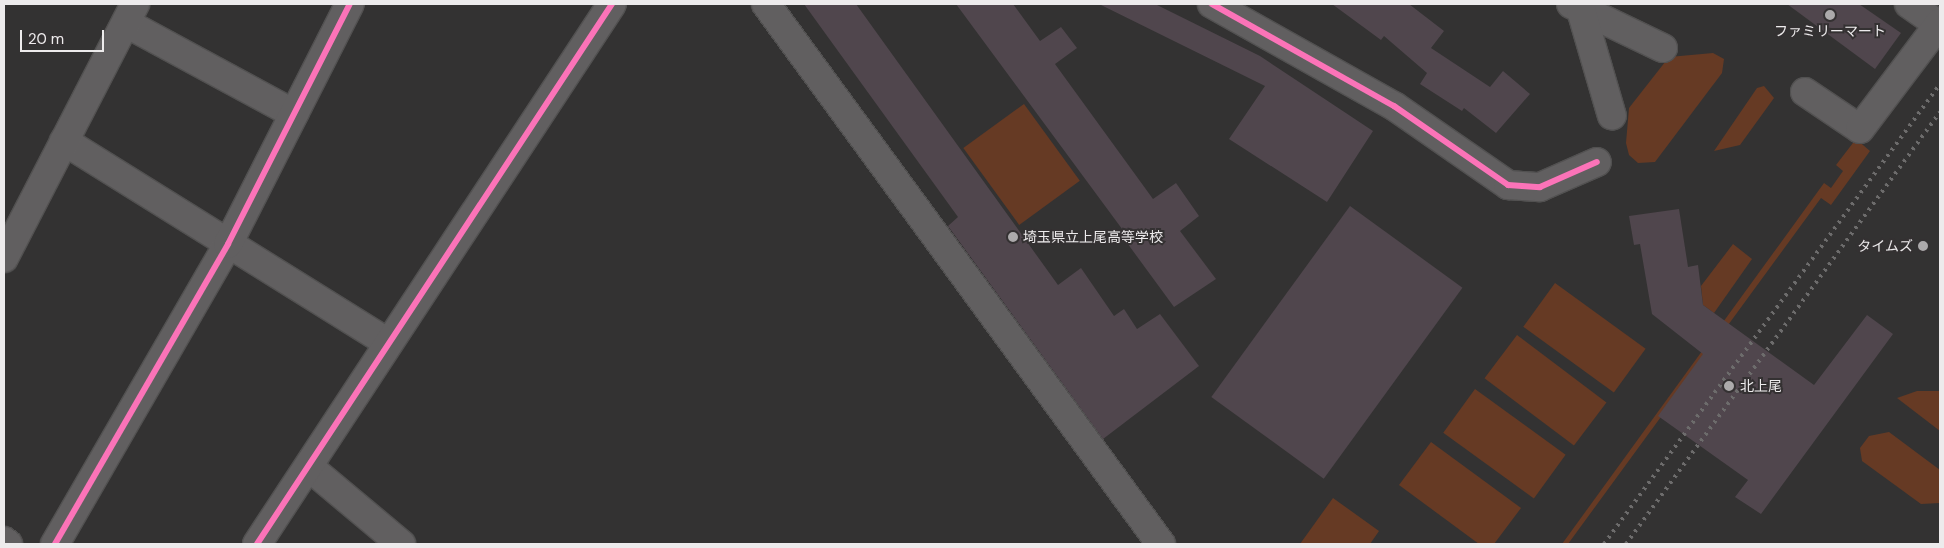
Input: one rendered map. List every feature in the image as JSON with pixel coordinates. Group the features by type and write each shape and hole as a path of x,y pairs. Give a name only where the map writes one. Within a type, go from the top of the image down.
{"street":[{"path":"55,544 228,244 350,4"},
{"path":"257,544 612,4"},
{"path":"766,4 1161,544"},
{"path":"1212,4 1394,106 1508,185 1540,186 1597,162"},
{"path":"1805,92 1860,129 1940,24 1908,4"},
{"path":"1576,7 1663,48"},
{"path":"1576,7 1612,116"},
{"path":"4,258 130,13 294,114"},
{"path":"64,141 388,343"},
{"path":"309,467 401,544"},
{"path":"4,541 8,544"}],"shaded area":[{"path":"1713,53 1724,59 1722,73 1655,162 1638,163 1629,155 1626,143 1629,108 1669,57"},
{"path":"1764,86 1774,98 1740,145 1714,151 1757,88"},
{"path":"1024,104 1080,181 1019,225 963,148"},
{"path":"1856,139 1870,151 1831,205 1821,198 1568,544 1562,544 1824,183 1831,188 1843,171 1836,165"},
{"path":"1733,244 1752,259 1714,313 1703,305 1701,286"},
{"path":"1555,283 1646,349 1614,393 1523,327"},
{"path":"1517,335 1606,402 1574,446 1485,378"},
{"path":"1475,389 1566,455 1534,499 1443,433"},
{"path":"1917,391 1940,391 1940,431 1897,398"},
{"path":"1889,432 1940,470 1940,503 1921,504 1862,461 1860,448 1869,436"},
{"path":"1431,442 1521,508 1494,544 1479,544 1399,485"},
{"path":"1333,498 1379,531 1370,544 1300,544"}],"building":[{"path":"804,4 856,4 1058,285 1081,268 1114,316 1124,309 1137,329 1160,314 1199,366 1103,439 948,226 958,217"},
{"path":"956,4 1013,4 1040,41 1061,27 1077,48 1055,64 1153,199 1176,183 1199,216 1180,231 1216,279 1174,307 1122,236 1125,233"},
{"path":"1099,4 1155,4 1260,56 1373,131 1327,202 1229,139 1265,86"},
{"path":"1332,4 1409,4 1444,31 1431,48 1490,87 1503,71 1530,94 1496,133 1464,108 1462,111 1420,84 1427,73 1384,36 1381,40"},
{"path":"1787,4 1859,4 1901,33 1875,69"},
{"path":"1350,206 1462,288 1324,479 1211,397"},
{"path":"1679,209 1688,267 1698,265 1703,305 1814,385 1867,315 1893,334 1761,514 1735,497 1748,480 1658,416 1703,354 1652,314 1640,244 1634,245 1629,216"}],"railway":[{"path":"1604,544 1940,84"},
{"path":"1626,544 1940,112"}],"cycle path":[{"path":"55,544 228,244 350,4"},
{"path":"257,544 612,4"},
{"path":"1212,4 1394,106 1508,185 1540,187 1597,162"}],"place":[{"name":"ファミリーマート","path":"1830,15"},
{"name":"埼玉県立上尾高等学校","path":"1013,237"},
{"name":"タイムズ","path":"1923,246"},
{"name":"北上尾","path":"1729,386"}]}
